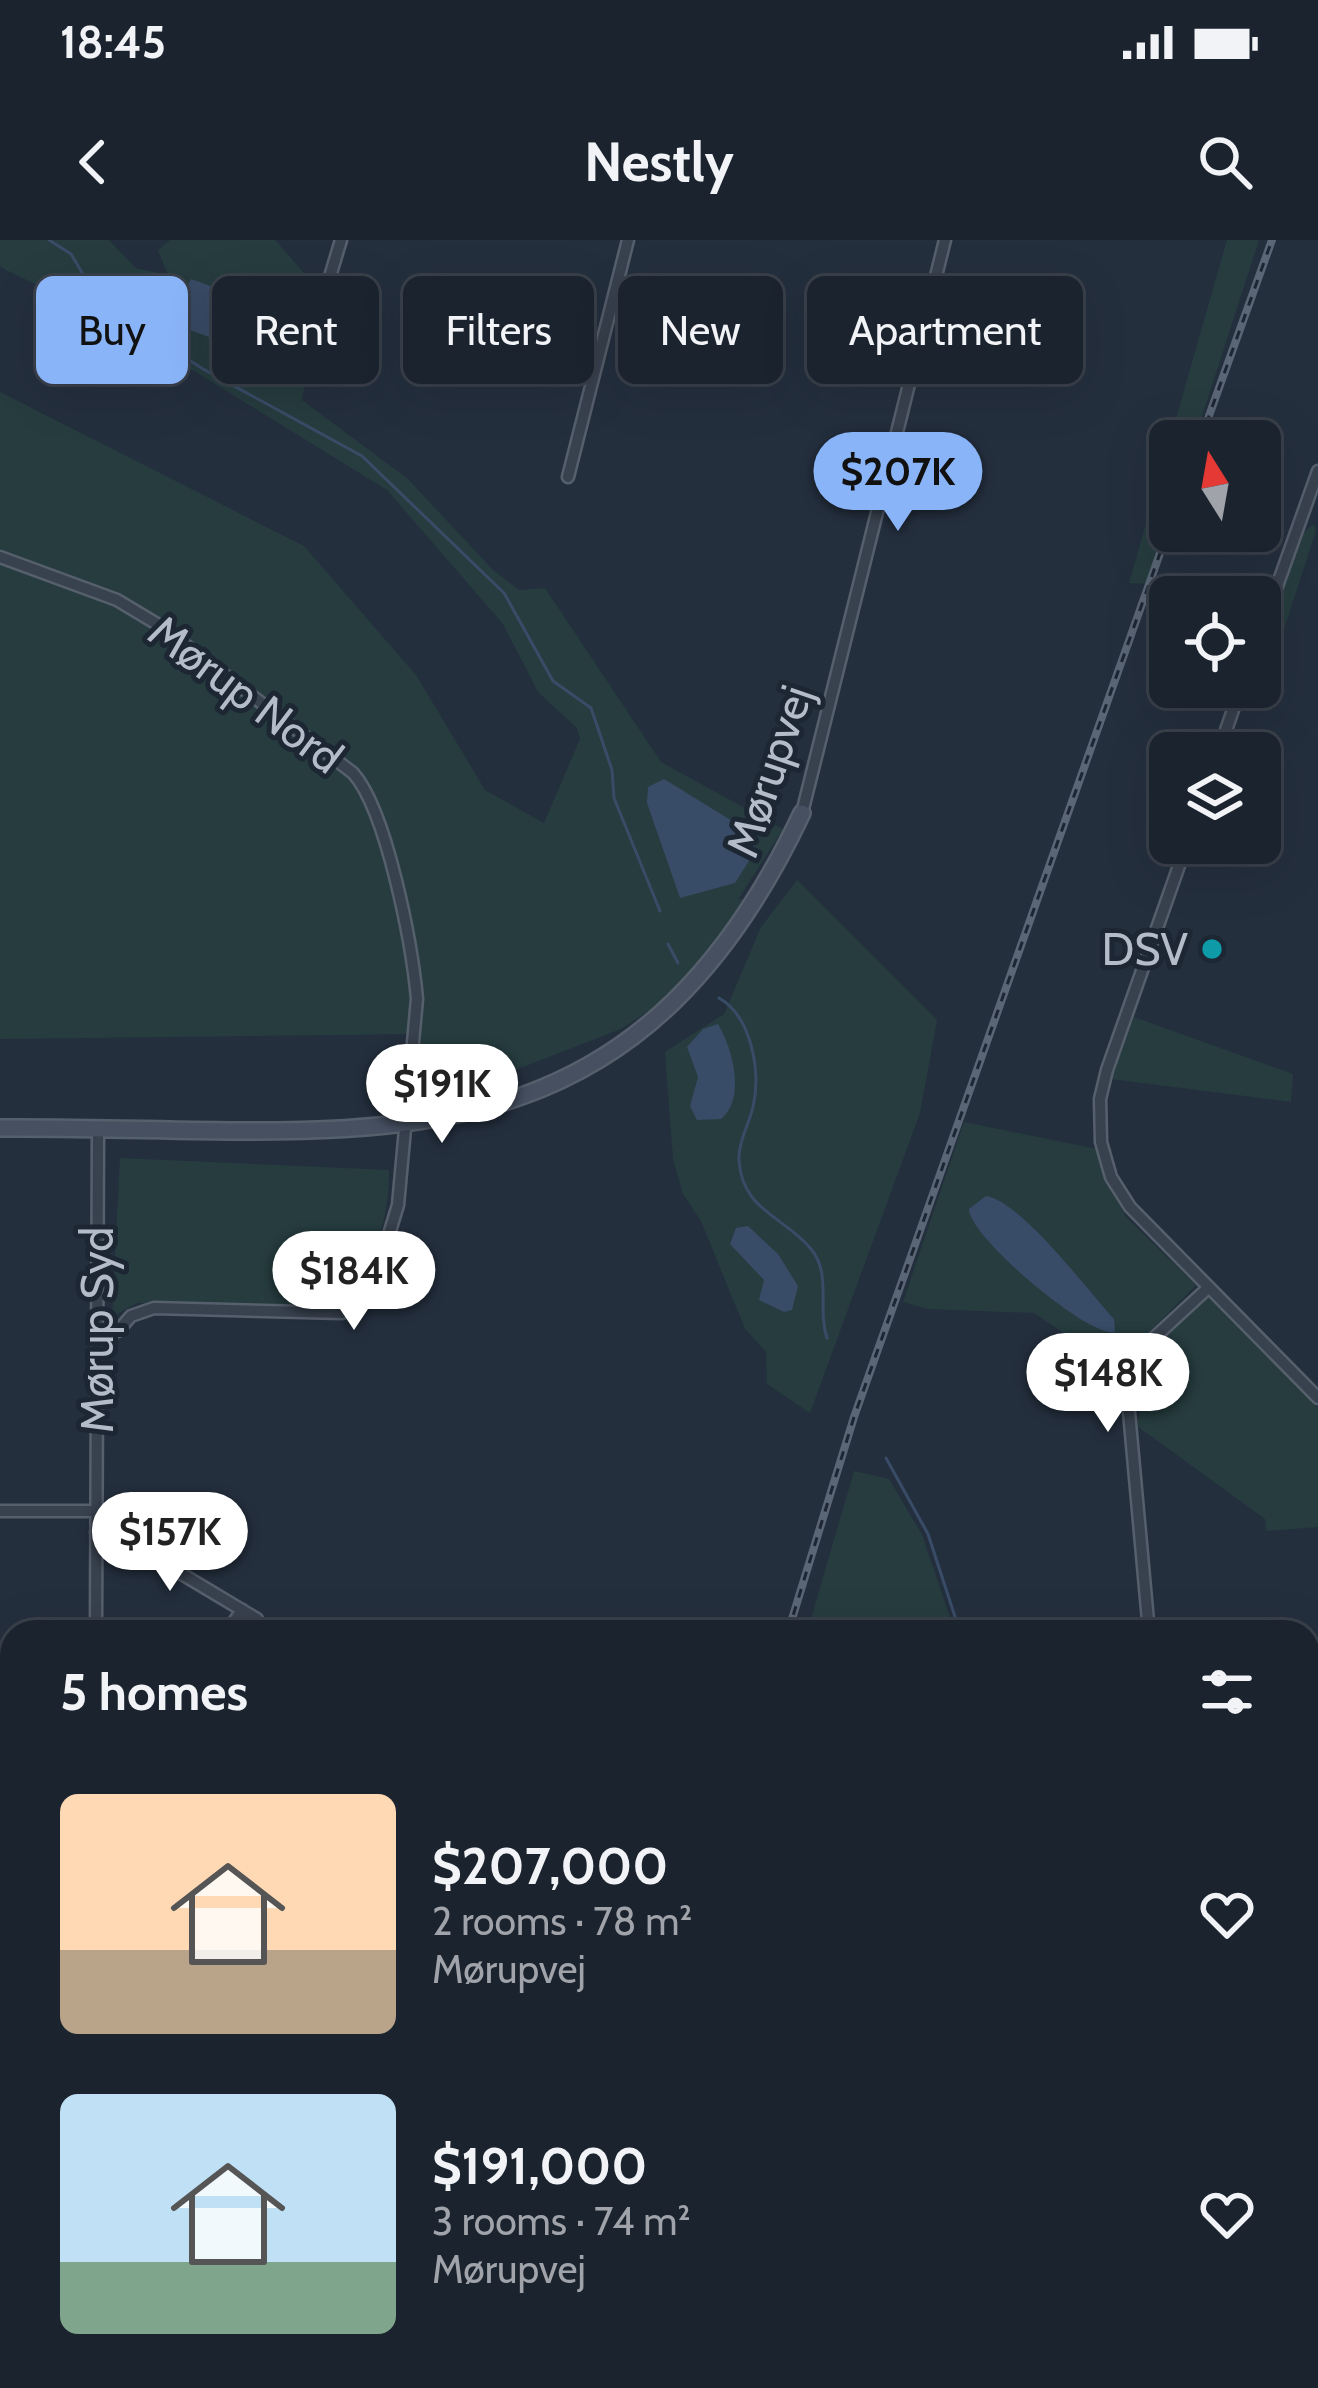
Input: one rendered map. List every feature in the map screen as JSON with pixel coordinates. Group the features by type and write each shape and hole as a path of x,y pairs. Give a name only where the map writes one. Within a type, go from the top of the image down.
{"street":[{"path":"330,276 341,240"},
{"path":"568,478 628,240"},
{"name":"Mørupvej","path":"0,1128 404,1126 463,1115 532,1093 628,1040 676,1001 739,931 802,813 945,240"},
{"path":"1281,576 1318,471"},
{"name":"Mørup Nord","path":"0,557 117,600 162,627 366,788 414,968 417,999 404,1126"},
{"path":"1179,864 1107,1070 1100,1099 1101,1142 1111,1178 1130,1208 1318,1398"},
{"path":"118,1330 131,1316 154,1307 342,1313 387,1241 398,1205 404,1126"},
{"name":"Mørup Syd","path":"96,1620 98,1129"},
{"path":"1148,1620 1126,1379 1131,1359 1208,1288"},
{"path":"0,1511 96,1511"},
{"path":"96,1532 115,1534 257,1619"},
{"path":"235,1620 242,1610"}],"green space":[{"path":"0,240 109,240 136,268 168,275 158,250 170,240 275,240 309,276 212,276 212,382 188,367 188,276 36,276 36,285 0,266"},
{"path":"1227,240 1259,240 1201,420 1176,420"},
{"path":"215,384 305,384 302,400 408,479 493,570 519,590 545,588 661,762 783,829 738,900 755,896 672,995 621,1029 414,1109 416,1034 0,1039 0,392 304,546 416,675 485,790 544,823 580,739 577,728 538,692 503,624 387,490"},
{"path":"1149,513 1149,552 1158,552 1147,584 1129,583"},
{"path":"1314,524 1316,531 1281,638 1281,596 1304,532"},
{"path":"797,880 937,1020 920,1113 810,1413 767,1384 766,1352 745,1329 701,1221 683,1194 673,1159 665,1052 724,1014 761,927"},
{"path":"1134,1017 1293,1074 1291,1102 1111,1079"},
{"path":"964,1122 1097,1149 1125,1216 1196,1285 1107,1374 1098,1356 1034,1313 928,1309 903,1302"},
{"path":"120,1158 389,1170 382,1229 356,1284 327,1309 137,1303 112,1317"},
{"path":"1207,1296 1318,1408 1318,1527 1266,1531 1265,1519 1137,1426 1143,1393 1135,1377 1138,1365"},
{"path":"854,1471 889,1479 922,1535 951,1620 811,1620"}],"water":[{"path":"191,279 212,287 212,338 188,329"},
{"path":"664,779 750,832 756,850 735,883 680,898 647,803 648,787"},
{"path":"718,1024 732,1060 733,1099 721,1119 697,1120 690,1106 698,1077 687,1047 703,1029"},
{"path":"986,1196 1017,1213 1053,1249 1114,1319 1115,1332 1082,1320 1058,1303 988,1241 969,1209"},
{"path":"748,1226 778,1254 798,1286 792,1310 784,1312 759,1300 764,1280 730,1244 736,1228"}],"waterway":[{"path":"49,240 71,254 100,303 203,369 362,456 504,593 553,681 591,708 612,770 614,798 660,911"},
{"path":"668,944 678,963"},
{"path":"719,998 739,1018 754,1062 753,1107 739,1154 742,1177 756,1202 800,1238 817,1259 827,1338"},
{"path":"886,1458 928,1534 956,1620"}],"railway":[{"path":"1208,420 1272,240"},
{"path":"792,1620 854,1417 1160,552"}],"place":[{"name":"DSV","path":"1212,949"}]}
